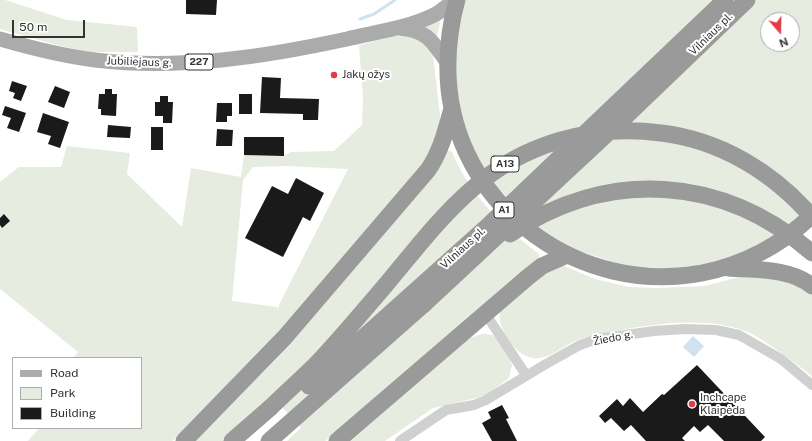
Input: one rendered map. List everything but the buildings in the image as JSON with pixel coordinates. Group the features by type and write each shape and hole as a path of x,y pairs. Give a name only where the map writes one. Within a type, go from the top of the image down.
{"highway":[{"path":"457,0 449,38 447,62 452,108 458,131 473,166 491,193 504,209 540,240 567,255 590,265 612,271 648,277 689,275 725,267 760,253 777,243 812,216"},
{"name":"Vilniaus pl.","path":"269,441 278,416 490,224 725,0"},
{"name":"Vilniaus pl.","path":"246,441 423,305 625,117 746,0"},
{"path":"184,441 285,337 428,170 436,159 452,108"},
{"name":"A13","path":"232,441 278,416 322,358 459,201 485,178 530,151 580,135 614,131 649,131 683,136 716,147 757,168 789,193 812,216"},
{"path":"423,305 506,237 541,215 574,201 596,195 621,191 642,189 676,191 716,199 743,208 764,218 789,234 812,253"},
{"path":"337,441 542,266 567,255"},
{"path":"725,267 782,273 797,277 812,286"}],"main road":[{"name":"227","path":"397,28 436,14 454,0"},
{"name":"227","path":"397,28 418,32 429,38 447,62"},
{"name":"Jubiliejaus g.","path":"0,39 34,49 95,60 138,63 188,63 270,54 397,28"}],"street":[{"path":"485,314 526,375"},
{"name":"Žiedo g.","path":"400,441 446,410 474,406 565,353 597,339 654,331 685,329 716,330 739,335 781,359 812,385"}],"green space":[{"path":"0,0 5,0 67,20 137,27 138,52 87,52 0,29"},
{"path":"466,0 812,0 812,205 795,220 764,243 730,257 696,266 652,269 619,264 568,247 542,233 498,188 476,155 462,118 457,92 456,43"},
{"path":"441,17 437,37 420,24"},
{"path":"403,34 418,37 425,42 433,55 440,116 440,133 436,150 259,359 222,391 172,441 28,441 38,429 142,429 142,357 74,357 78,352 0,289 0,182 19,167 61,167 67,146 130,153 127,174 182,227 191,168 241,177 244,155 283,156 291,152 334,151 362,125 363,98 359,45","holes":["287,166 348,169 278,309 277,307 232,301 243,180 253,167"]},
{"path":"447,150 452,152 468,182 488,209 513,233 539,254 539,258 325,441 287,441 301,428 272,396 223,441 195,441 275,360"},
{"path":"552,265 564,266 595,279 629,287 655,288 705,286 739,277 758,275 784,278 812,291 812,376 783,354 752,334 734,327 716,324 660,324 624,330 574,341 546,357 533,358 526,356 508,340 501,324 500,310"},
{"path":"482,334 492,335 504,348 512,365 509,378 488,394 433,408 385,441 349,441 464,340"}],"water":[{"path":"693,336 704,346 694,357 683,347"}],"waterway":[{"path":"360,19 374,14 395,0"}],"place":[{"name":"Jakų ožys","path":"334,75"},
{"name":"Inchcape Klaipėda","path":"692,404"}]}
